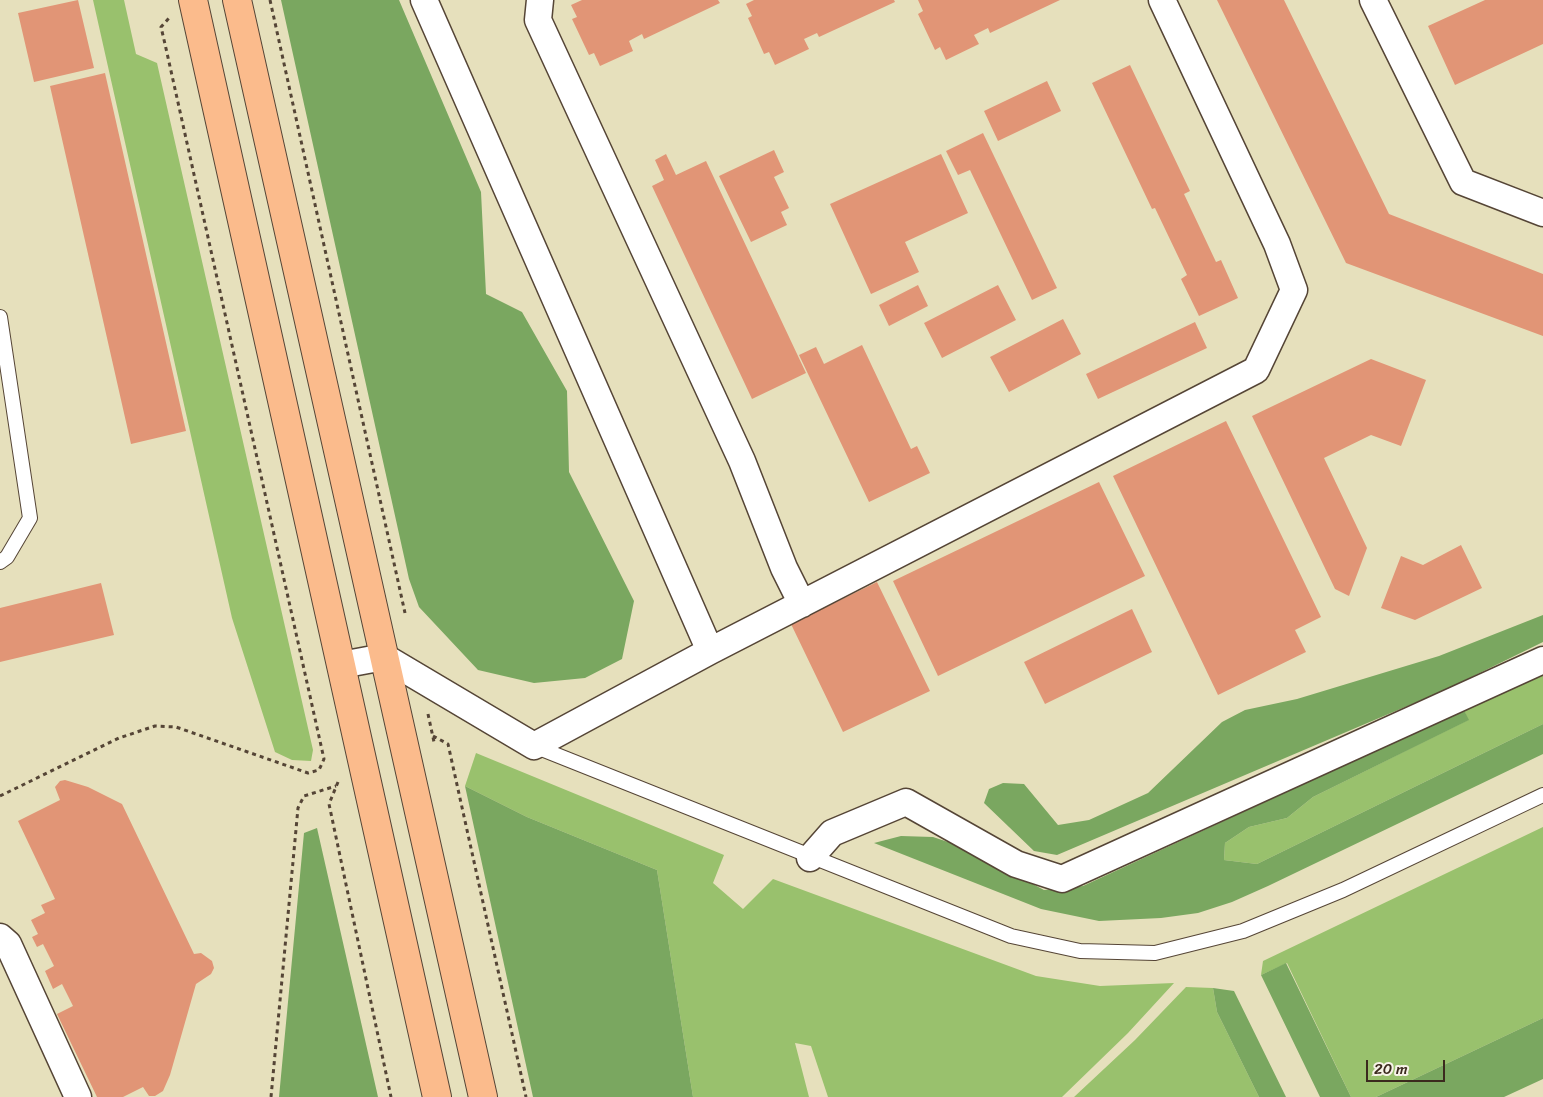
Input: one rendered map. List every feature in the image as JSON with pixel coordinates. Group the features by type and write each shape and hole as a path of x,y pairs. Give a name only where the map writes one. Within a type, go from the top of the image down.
{"highway":[{"path":"193,0 437,1097"},
{"path":"237,0 483,1097"}],"street":[{"path":"424,0 710,651"},
{"path":"540,0 538,20 742,461 784,568 802,604"},
{"path":"341,665 384,657 534,746 710,651 1256,370 1294,290 1277,244 1162,0"},
{"path":"1373,0 1463,182 1543,213"},
{"path":"810,858 832,833 906,802 1016,864 1062,879 1543,660"},
{"path":"0,938 8,944 78,1097"}],"lane":[{"path":"0,317 30,518 7,557 0,562"},
{"path":"534,746 810,858 1011,936 1080,951 1154,954 1243,931 1343,890 1543,795"}],"path":[{"path":"270,0 381,497 406,620"},
{"path":"0,796 119,738 155,726 176,727 308,773 319,770 324,759 161,27 170,16"},
{"path":"418,677 434,744"},
{"path":"432,736 448,744 526,1097"},
{"path":"271,1097 298,808 304,796 337,786 367,780"}],"green space":[{"path":"93,0 124,0 136,54 157,63 313,750 311,761 292,760 275,752 232,618"},
{"path":"281,0 399,0 481,192 486,294 522,312 567,391 569,472 634,601 622,659 585,678 534,683 478,670 419,607 409,579"},
{"path":"1543,615 1543,642 1445,690 1057,855 1034,851 984,803 989,789 1003,783 1024,784 1058,825 1089,820 1148,793 1222,722 1245,710 1297,699 1439,656"},
{"path":"1543,674 1543,724 1257,864 1224,860 1225,843 1249,827 1287,818 1313,797 1468,720 1464,710"},
{"path":"1464,710 1469,720 1313,797 1287,818 1249,827 1225,843 1224,860 1257,864 1543,724 1543,754 1268,886 1232,902 1198,913 1161,918 1099,921 1041,909 874,843 901,836 933,837 963,847 1044,890 1083,886"},
{"path":"476,753 724,855 713,883 743,909 773,879 1036,976 1100,986 1174,983 1128,1033 1062,1097 828,1097 811,1046 795,1043 809,1097 693,1097 657,870 527,817 465,786"},
{"path":"465,786 527,817 657,870 693,1097 533,1097"},
{"path":"1543,827 1543,1018 1376,1097 1351,1097 1287,963 1261,975 1263,961"},
{"path":"317,828 378,1097 279,1097 304,833"},
{"path":"1286,963 1351,1097 1320,1097 1261,975"},
{"path":"1186,987 1213,988 1217,1012 1259,1097 1074,1097 1135,1040"},
{"path":"1213,988 1234,991 1286,1097 1259,1097 1217,1012"},
{"path":"1543,1018 1543,1079 1504,1097 1376,1097"}],"building":[{"path":"78,0 94,68 34,82 18,13"},
{"path":"582,0 718,0 720,3 644,39 642,34 629,41 633,51 600,66 594,53 589,55 572,19 577,17 571,5"},
{"path":"754,0 894,0 895,2 819,37 817,33 804,39 809,49 775,65 769,52 764,54 748,18 752,16 746,4"},
{"path":"918,0 1060,0 990,33 988,28 974,35 979,44 946,60 940,47 935,50 918,14 923,11"},
{"path":"1217,0 1284,0 1389,214 1543,274 1543,336 1346,263"},
{"path":"1485,0 1543,0 1543,44 1455,85 1428,26"},
{"path":"1130,65 1190,191 1184,194 1216,262 1221,260 1238,298 1199,316 1181,279 1187,275 1155,208 1152,209 1092,83"},
{"path":"105,73 186,431 131,444 50,86"},
{"path":"1047,81 1061,111 998,141 984,111"},
{"path":"983,133 1057,288 1032,300 970,170 958,175 946,151"},
{"path":"774,150 784,172 774,177 789,208 781,212 787,225 751,242 719,176"},
{"path":"666,154 676,175 706,161 806,373 752,399 652,186 664,180 655,160"},
{"path":"941,154 968,213 905,242 919,272 871,294 830,204"},
{"path":"918,285 928,306 889,326 879,305"},
{"path":"998,285 1016,320 942,358 924,323"},
{"path":"1063,319 1081,354 1009,392 990,357"},
{"path":"1195,322 1207,348 1098,399 1086,374"},
{"path":"862,345 911,449 917,446 930,473 869,502 799,355 816,347 824,364"},
{"path":"1371,359 1426,380 1401,446 1371,435 1324,458 1367,548 1349,596 1335,589 1252,416"},
{"path":"1226,421 1321,617 1295,630 1306,652 1218,695 1113,476"},
{"path":"1099,482 1145,576 938,676 893,581"},
{"path":"1461,545 1482,588 1415,620 1381,608 1401,556 1423,565"},
{"path":"877,582 930,691 843,732 791,624"},
{"path":"101,583 114,635 0,662 0,608"},
{"path":"1132,609 1152,652 1045,704 1024,662"},
{"path":"65,780 88,787 122,804 194,954 201,953 212,961 214,968 211,974 196,984 170,1075 163,1091 155,1096 149,1096 143,1087 123,1097 97,1097 57,1014 73,1006 62,984 53,989 45,971 54,966 43,944 37,947 32,937 38,934 31,920 45,913 41,905 55,899 18,821 60,800 55,787 60,781"}]}
